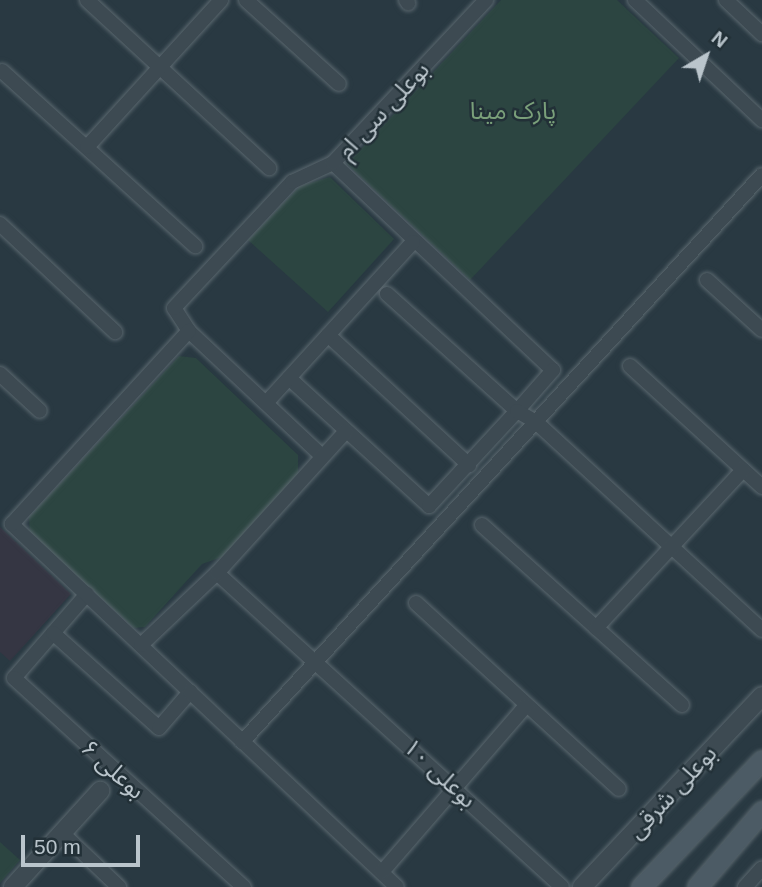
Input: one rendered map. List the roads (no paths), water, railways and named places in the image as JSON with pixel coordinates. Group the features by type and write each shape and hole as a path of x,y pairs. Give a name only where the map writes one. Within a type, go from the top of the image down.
{"main road":[{"path":"641,887 762,760"},
{"path":"697,887 762,811"}],"street":[{"path":"87,0 269,168"},
{"path":"87,147 221,0"},
{"path":"246,0 339,83"},
{"name":"بوعلی سی ام","path":"189,331 174,308 292,182 333,163 486,0"},
{"path":"635,0 762,120"},
{"path":"726,0 761,32"},
{"path":"2,71 195,246"},
{"path":"289,378 429,506 553,370 413,242 333,163"},
{"path":"243,742 762,175"},
{"path":"3,232 115,332"},
{"path":"266,403 413,242"},
{"path":"707,280 762,330"},
{"path":"387,293 517,411 536,422 762,629"},
{"path":"322,456 189,331 12,524 397,887"},
{"path":"328,335 469,465"},
{"path":"630,366 762,487"},
{"path":"0,373 40,411"},
{"path":"141,645 217,573 346,431"},
{"path":"596,628 743,470"},
{"path":"482,525 682,705"},
{"name":"بوعلی ۱۰","path":"217,573 317,660 562,887"},
{"path":"87,594 54,633 159,728 190,692"},
{"path":"416,603 618,789"},
{"name":"بوعلی ۶","path":"54,633 14,678 244,887"},
{"name":"بوعلی شرقی","path":"582,887 762,696"},
{"path":"382,872 526,706"},
{"path":"13,887 100,791"},
{"path":"62,833 119,887"},
{"path":"745,887 762,868"}],"park label":[{"name":"پارک مینا","path":"513,111"}]}
